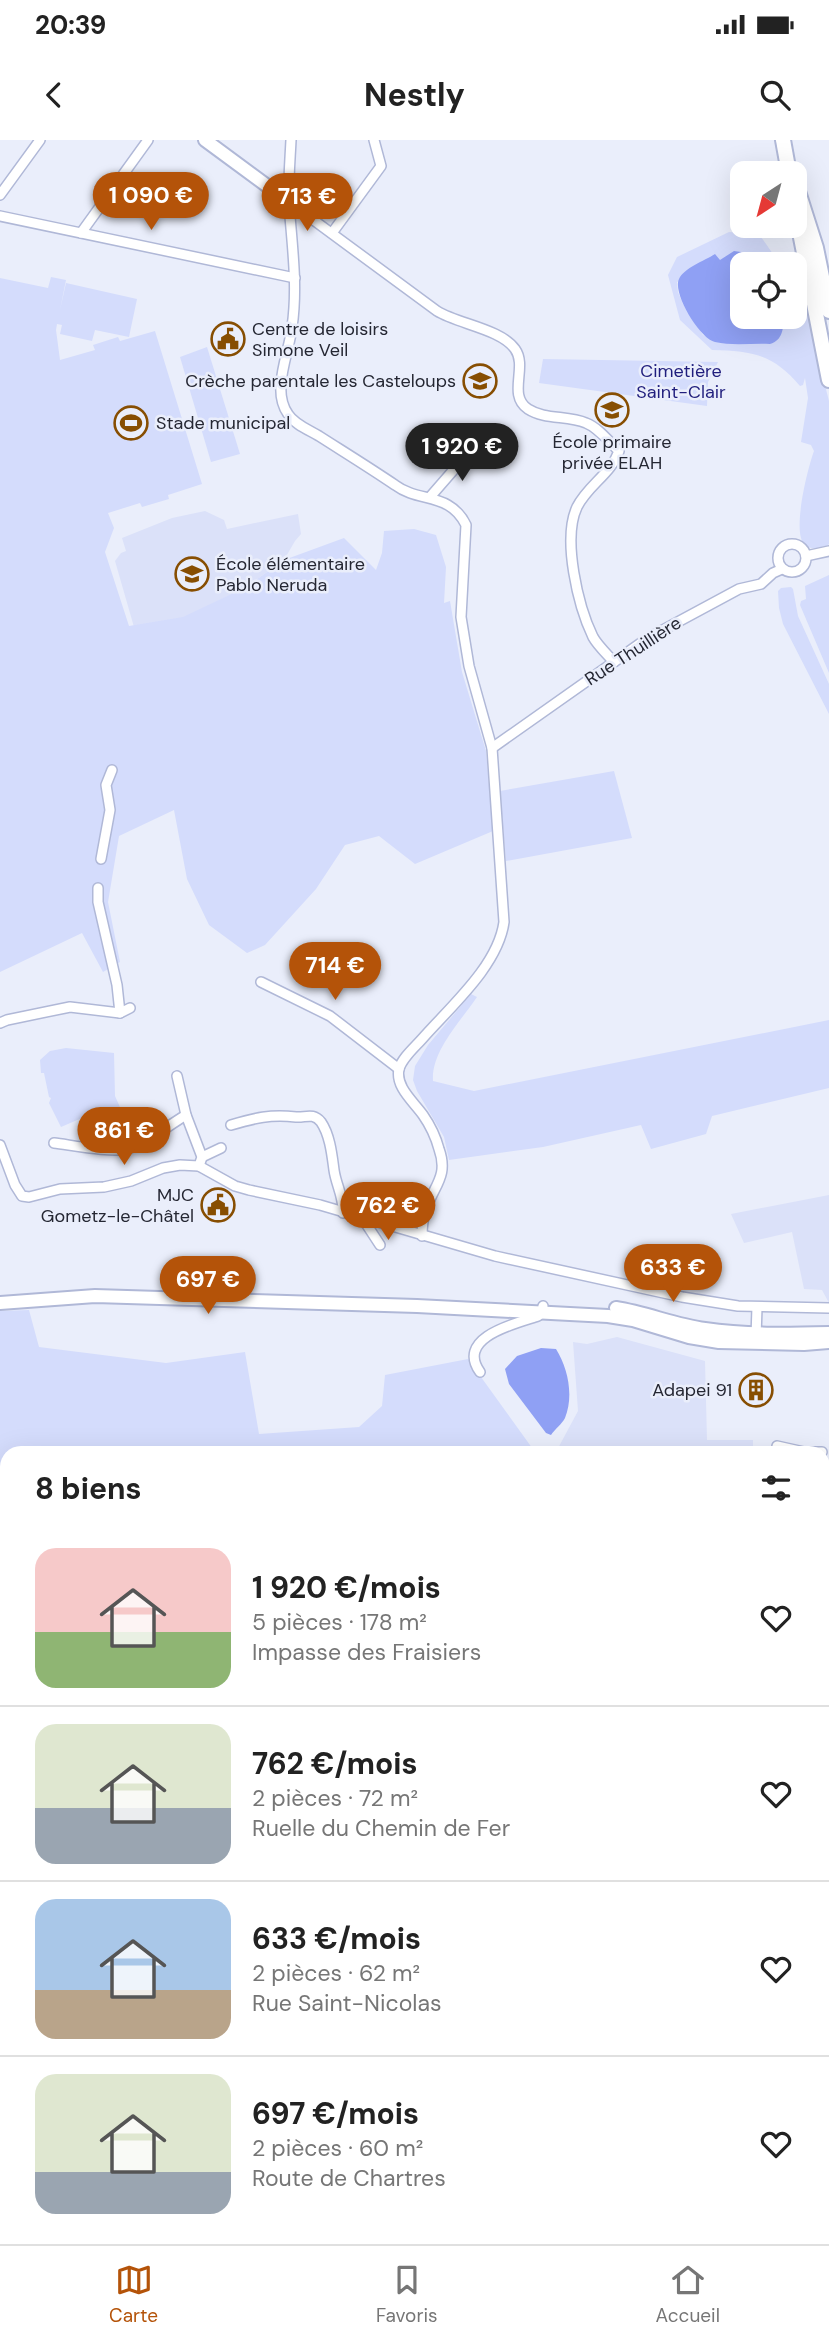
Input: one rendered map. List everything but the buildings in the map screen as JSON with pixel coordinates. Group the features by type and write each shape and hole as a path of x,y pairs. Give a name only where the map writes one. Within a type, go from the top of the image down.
{"main road":[{"path":"205,140 289,202"},
{"path":"784,143 788,161"},
{"path":"807,220 816,248 829,311"},
{"path":"801,238 829,380"},
{"path":"0,1303 95,1296 542,1309 617,1308 688,1326 755,1338 804,1344 829,1342"},
{"path":"755,1338 829,1332"}],"street":[{"path":"0,195 40,140"},
{"path":"81,233 148,140"},
{"path":"291,140 289,202 295,278 292,326 281,383 281,402 290,418 365,464 404,492 430,497 460,513 466,524 461,617 469,666 492,748 505,905 503,934 490,959 416,1045 399,1069 404,1091 424,1116 443,1161 441,1178 426,1207 422,1236"},
{"path":"332,233 381,166 374,140"},
{"path":"289,202 442,314 508,342 520,358 517,390 520,400 527,408 589,424 619,451 615,463 577,507 572,525 578,601 594,640 614,662"},
{"path":"0,214 295,278"},
{"path":"430,497 477,443 493,459"},
{"path":"785,545 799,545 806,556 804,566 797,572 789,573 782,569 777,556 785,545"},
{"path":"806,556 829,551"},
{"name":"Rue Thuillière","path":"492,748 614,662 685,617 739,589 761,584 782,569"},
{"path":"102,859 110,810 106,785 112,770"},
{"path":"98,888 98,902 117,985 120,1013"},
{"path":"261,982 330,1016 399,1069"},
{"path":"0,1023 70,1007 120,1013 130,1008"},
{"path":"177,1076 201,1161 235,1186 495,1256 682,1297 757,1307 829,1308"},
{"path":"230,1125 271,1114 299,1117 308,1114 315,1117 329,1142 336,1182 344,1201 343,1213"},
{"path":"54,1143 126,1149 162,1132 186,1115"},
{"path":"0,1145 18,1191 22,1196 29,1197 55,1190 92,1188 131,1181 172,1167 201,1161 221,1148"},
{"path":"363,1219 380,1245"},
{"path":"755,1338 757,1307"},
{"path":"480,1372 475,1365 477,1349 489,1334 538,1316 542,1309"}],"shaded area":[{"name":"École élémentaire Pablo Neruda","path":"205,511 224,520 227,529 298,514 301,534 284,560 246,587 183,618 134,627 115,561 126,551 122,538 172,518"},
{"path":"829,1195 829,1303 822,1290 804,1289 792,1232 744,1243 731,1214"},
{"path":"617,1337 705,1361 707,1440 753,1440 753,1446 559,1446 578,1411 573,1342 587,1344"}],"green space":[{"path":"729,232 730,238 762,238 772,252 730,252 730,259 720,260 677,282 683,304 703,335 744,342 777,329 807,329 807,294 829,401 827,546 810,548 801,538 802,500 814,451 811,445 801,442 808,398 805,378 800,386 780,367 761,356 712,350 680,320 668,275 677,257"},
{"path":"51,277 66,280 60,310 66,283 137,299 129,337 95,330 92,341 60,334 62,325 57,324 60,360 95,350 93,345 118,337 120,341 155,331 202,484 168,495 169,499 142,507 140,503 108,513 114,528 105,552 129,626 183,617 246,587 284,560 344,538 376,570 382,553 384,531 414,529 436,535 446,567 444,603 450,601 462,672 486,751 493,831 415,864 379,836 345,845 316,889 265,945 247,953 209,925 187,879 174,810 119,836 108,902 120,962 103,972 82,933 0,972 0,278 48,288"},
{"path":"207,347 240,454 211,462 180,357"},
{"name":"Cimetière Saint-Clair","path":"543,359 718,362 708,382 707,406 539,383"},
{"path":"829,575 829,673 800,605 801,601 806,599 805,586"},
{"path":"791,587 798,616 829,684 829,714 783,624 778,591"},
{"path":"614,771 632,838 506,861 500,791"},
{"path":"471,994 477,997 442,1048 433,1081 474,1091 829,1020 829,1088 712,1116 706,1134 651,1149 641,1125 543,1147 449,1160 444,1137 413,1080 415,1066 428,1045"},
{"path":"66,1048 114,1053 115,1096 136,1143 119,1147 102,1144 89,1115 61,1127 49,1103 51,1098 44,1073 41,1073 40,1060 50,1051"},
{"path":"29,1310 39,1347 166,1363 245,1352 259,1434 359,1427 382,1406 385,1375 468,1359 531,1446 0,1446 0,1311"}],"water":[{"path":"715,254 720,260 730,254 730,329 783,329 774,342 715,342 702,333 689,315 680,294 679,279 690,268"},
{"path":"541,1348 556,1349 568,1382 568,1409 565,1418 551,1435 546,1433 509,1384 505,1369 517,1356"}],"place":[{"name":"Centre de loisirs Simone Veil","path":"228,339"},
{"name":"Crèche parentale les Casteloups","path":"480,381"},
{"name":"École primaire privée ELAH","path":"612,410"},
{"name":"Stade municipal","path":"131,423"},
{"name":"École élémentaire Pablo Neruda","path":"192,574"},
{"name":"MJC Gometz-le-Châtel","path":"218,1205"},
{"name":"Adapei 91","path":"756,1390"}]}
